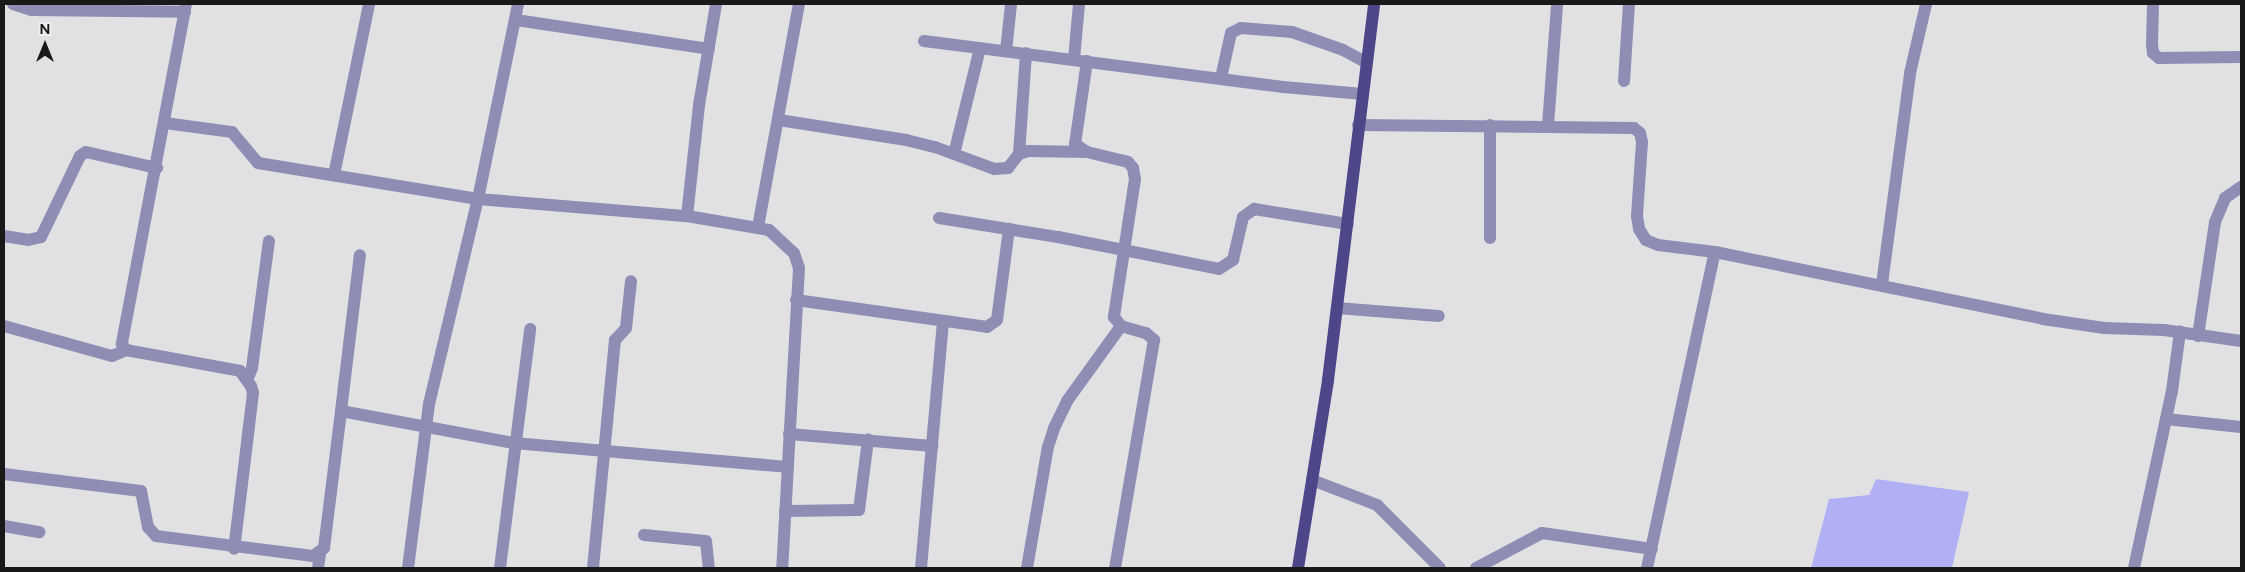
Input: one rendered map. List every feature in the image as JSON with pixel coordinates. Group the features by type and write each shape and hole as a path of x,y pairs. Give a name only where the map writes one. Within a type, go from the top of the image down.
{"main road":[{"path":"1298,568 1337,308 1374,4"}],"street":[{"path":"13,4 32,10 185,8 157,168 122,344 126,350"},
{"path":"334,175 369,4"},
{"path":"408,568 426,427 478,199 518,4"},
{"path":"688,216 699,105 716,4"},
{"path":"758,227 799,4"},
{"path":"1006,51 1011,4"},
{"path":"1079,4 1080,60 1074,136 1079,148 1087,152"},
{"path":"1548,126 1557,4"},
{"path":"1624,81 1628,4"},
{"path":"1882,284 1910,73 1926,4"},
{"path":"2153,4 2152,44 2153,53 2158,58 2241,58"},
{"path":"516,20 709,49"},
{"path":"1221,78 1231,33 1241,28 1292,32 1343,50 1367,63"},
{"path":"924,41 1363,94"},
{"path":"954,154 980,48"},
{"path":"1019,154 1026,53"},
{"path":"779,120 882,135 954,154 1002,170 1008,168 1019,154 1028,151 1087,152 1128,162 1133,168 1135,179 1114,317 1121,326 1146,333 1154,340 1154,346 1115,568"},
{"path":"165,123 232,132 258,163 478,199 688,216 769,230 794,253 799,268 782,568"},
{"path":"1358,125 1634,128 1640,134 1642,142 1637,216 1639,229 1646,240 1658,245 1715,252 1882,284 2043,319 2104,328 2180,332 2241,341"},
{"path":"1490,125 1490,238"},
{"path":"4,236 28,240 41,237 80,156 86,152 157,168"},
{"path":"2198,336 2215,222 2225,198 2241,187"},
{"path":"939,218 1009,228 1219,269 1233,260 1243,217 1254,209 1348,224"},
{"path":"796,300 980,328 993,325 997,320 1009,228"},
{"path":"247,380 252,368 269,241"},
{"path":"1647,568 1715,252"},
{"path":"318,568 320,554 324,548 360,255"},
{"path":"593,568 615,340 626,328 631,281"},
{"path":"1337,308 1439,316"},
{"path":"921,568 943,322"},
{"path":"4,326 112,356 126,350 240,371 247,380 253,394 234,548"},
{"path":"1027,568 1048,447 1054,428 1067,401 1121,326"},
{"path":"500,568 514,443 530,329"},
{"path":"2134,568 2166,419 2180,332"},
{"path":"341,411 514,443 787,467"},
{"path":"2166,419 2241,427"},
{"path":"789,434 933,446"},
{"path":"785,511 859,510 868,440"},
{"path":"4,474 134,489 141,492 145,499 148,527 156,536 234,548 313,556 320,554"},
{"path":"1312,480 1377,505 1440,568"},
{"path":"4,526 39,532"},
{"path":"1476,568 1542,532 1652,548"},
{"path":"644,536 706,541 709,568"}],"shaded area":[{"path":"1876,479 1969,492 1952,568 1811,568 1829,499 1869,495"}]}
